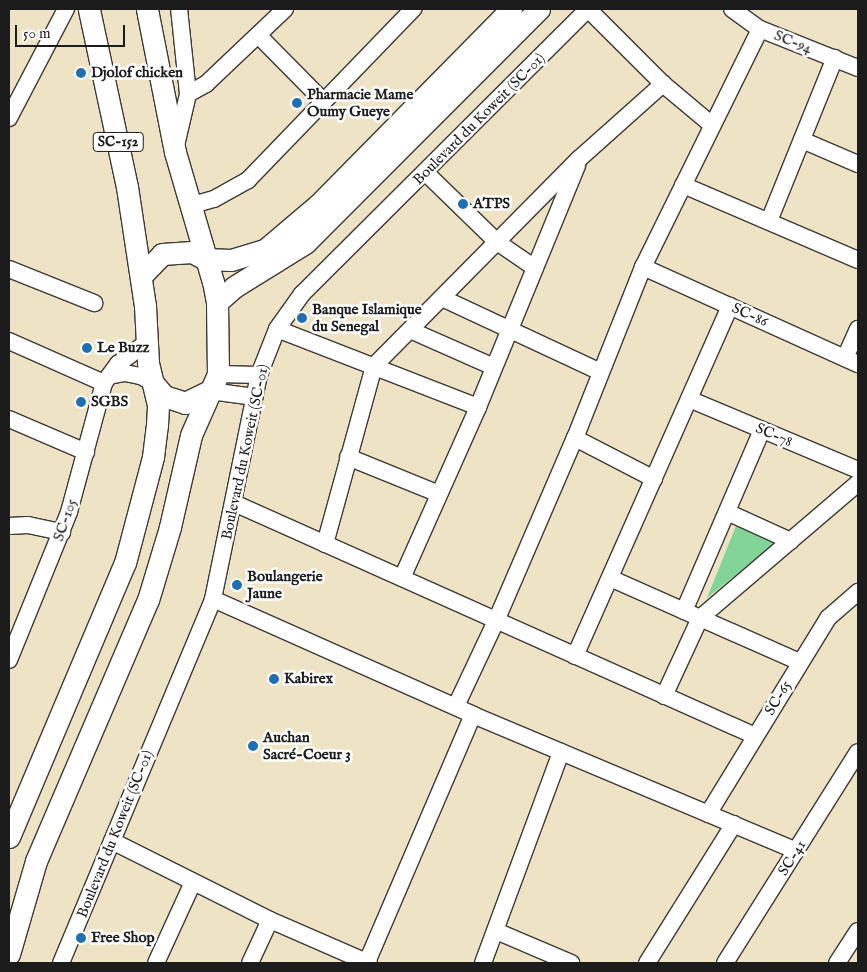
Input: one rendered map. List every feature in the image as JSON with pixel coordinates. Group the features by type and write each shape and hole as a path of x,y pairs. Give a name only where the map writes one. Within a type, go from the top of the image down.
{"main road":[{"name":"SC-152","path":"90,9 120,150 141,276 146,343"},
{"path":"9,954 36,860 148,600 170,527 192,435 214,382 217,302 175,152 147,9"},
{"path":"141,276 162,254 192,252 206,259 231,260 266,249 290,232 511,9"},
{"path":"217,302 234,287 305,243 539,9"},
{"path":"9,837 125,563 152,457 158,405 146,343"},
{"path":"153,383 164,396 185,403 214,382"}],"street":[{"path":"9,118 13,96 66,9"},
{"path":"175,152 188,94 179,9"},
{"path":"265,9 263,30 323,101"},
{"path":"188,94 206,84 285,9"},
{"path":"189,206 214,198 248,180 413,9"},
{"path":"588,9 663,84 712,125"},
{"name":"Boulevard du Koweit (SC-01)","path":"61,963 213,599 234,503 258,375 277,329 302,294 588,9"},
{"name":"SC-94","path":"738,11 760,29 858,68"},
{"path":"456,706 496,621 575,438 643,267 760,29"},
{"path":"769,221 835,58"},
{"path":"325,544 374,366 579,159 663,84"},
{"path":"802,140 858,164"},
{"path":"402,578 478,408 579,159"},
{"path":"426,172 497,242 535,268"},
{"path":"683,185 858,260"},
{"name":"SC-86","path":"643,267 852,361"},
{"path":"9,269 94,303"},
{"path":"442,298 601,372"},
{"path":"575,656 730,306"},
{"path":"277,329 478,408"},
{"path":"852,361 858,329"},
{"path":"410,330 494,368"},
{"path":"9,341 106,379 125,373 141,376 153,383"},
{"name":"SC-105","path":"9,660 62,532 106,379 118,364 146,343"},
{"path":"214,382 258,375"},
{"path":"214,382 255,397"},
{"name":"SC-78","path":"689,399 858,470"},
{"path":"9,419 86,452"},
{"path":"684,611 762,430"},
{"path":"575,438 654,479"},
{"path":"348,457 438,494"},
{"path":"664,696 700,618 858,483"},
{"path":"234,503 755,736"},
{"path":"727,512 790,541"},
{"path":"9,526 28,525 62,532"},
{"path":"610,578 800,662"},
{"name":"SC-65","path":"708,814 828,618 858,592"},
{"path":"213,599 473,715 796,850"},
{"path":"112,841 270,920 368,963 473,715"},
{"path":"483,963 561,752"},
{"name":"SC-41","path":"725,963 858,752"},
{"path":"646,963 734,824"},
{"path":"156,963 193,882"},
{"path":"250,963 270,920"},
{"path":"496,931 571,963"},
{"path":"837,963 858,931"}],"green space":[{"path":"740,516 783,537 707,598"}],"place":[{"name":"Djolof chicken","path":"81,73"},
{"name":"Pharmacie Mame Oumy Gueye","path":"297,103"},
{"name":"ATPS","path":"463,204"},
{"name":"Banque Islamique du Senegal","path":"302,318"},
{"name":"Le Buzz","path":"87,348"},
{"name":"SGBS","path":"81,402"},
{"name":"Boulangerie Jaune","path":"237,585"},
{"name":"Kabirex","path":"274,679"},
{"name":"Auchan Sacré-Coeur 3","path":"253,746"},
{"name":"Free Shop","path":"81,938"}]}
